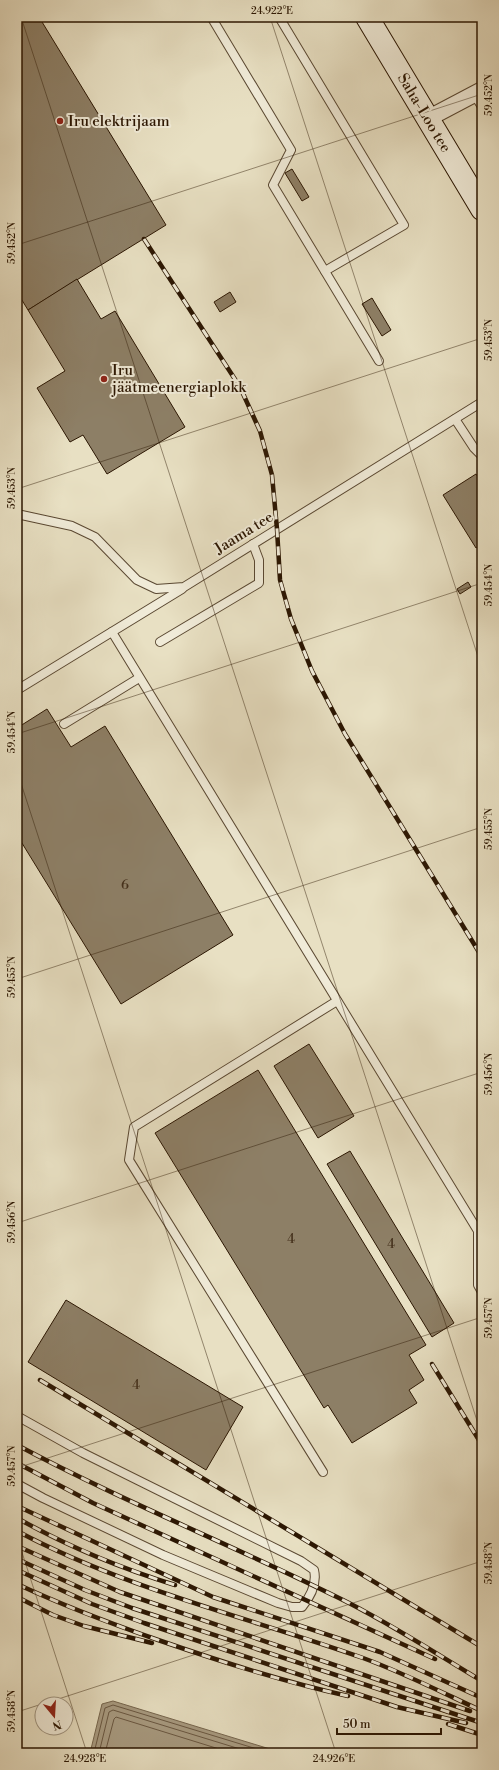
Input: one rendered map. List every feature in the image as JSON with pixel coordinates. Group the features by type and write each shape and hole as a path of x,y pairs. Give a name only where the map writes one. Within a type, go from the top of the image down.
{"main road":[{"name":"Saha-Loo tee","path":"367,17 482,209"}],"street":[{"path":"427,119 479,97"}],"lane":[{"path":"214,17 213,20 291,150 273,185 379,361"},
{"path":"279,17 404,225 325,271"},
{"name":"Jaama tee","path":"17,514 72,526 95,537 137,580 156,589 184,587 482,402"},
{"path":"455,419 474,448 482,456"},
{"path":"160,642 259,583 259,560 253,544"},
{"path":"17,690 184,587"},
{"path":"112,632 478,1231 478,1285 482,1292"},
{"path":"64,724 139,678"},
{"path":"323,1472 129,1160 134,1127 337,1001"},
{"path":"17,1416 98,1460 301,1561 314,1570 316,1579 307,1600 302,1607 292,1607 278,1603 162,1555 42,1498 17,1484"}],"water":[{"path":"113,1701 283,1753 90,1753 102,1704"}],"building":[{"name":"Iru elektrijaam","path":"17,17 39,17 166,225 28,310 17,292"},
{"path":"292,169 309,197 302,201 285,173"},
{"name":"Iru jäätmeenergiaplokk","path":"77,279 101,319 115,311 185,427 107,474 83,435 70,442 37,388 65,371 28,310"},
{"path":"230,292 236,302 220,312 214,302"},
{"path":"372,298 391,330 382,336 362,304"},
{"path":"476,474 482,484 482,544 476,548 443,495"},
{"path":"468,582 471,587 460,594 457,589"},
{"path":"47,709 71,747 105,726 233,935 121,1004 17,835 17,728"},
{"path":"309,1044 354,1116 318,1138 274,1066"},
{"path":"258,1070 426,1345 409,1355 424,1380 409,1390 417,1403 352,1443 328,1405 324,1408 155,1133"},
{"path":"350,1151 454,1323 432,1337 327,1164"},
{"path":"66,1300 243,1407 206,1470 28,1362"}],"railway":[{"path":"144,239 240,387 260,431 272,475 280,580 291,619 312,671 345,734 482,957"},
{"path":"432,1364 482,1445"},
{"path":"40,1380 482,1647"},
{"path":"17,1445 97,1485 357,1607 482,1681"},
{"path":"17,1463 93,1503 435,1659"},
{"path":"17,1506 213,1597 380,1652 482,1698"},
{"path":"17,1518 94,1556 135,1572 175,1585"},
{"path":"17,1531 101,1570 144,1586 363,1658 482,1711"},
{"path":"17,1546 120,1592 470,1711"},
{"path":"17,1559 85,1590 132,1608 482,1723"},
{"path":"17,1570 92,1604 144,1623 397,1707 466,1723"},
{"path":"17,1584 52,1600 184,1649 277,1678 348,1696"},
{"path":"17,1597 53,1615 84,1626 152,1643"},
{"path":"448,1724 482,1735"}],"place":[{"name":"Iru elektrijaam","path":"60,121"},
{"name":"Iru jäätmeenergiaplokk","path":"104,379"}]}
